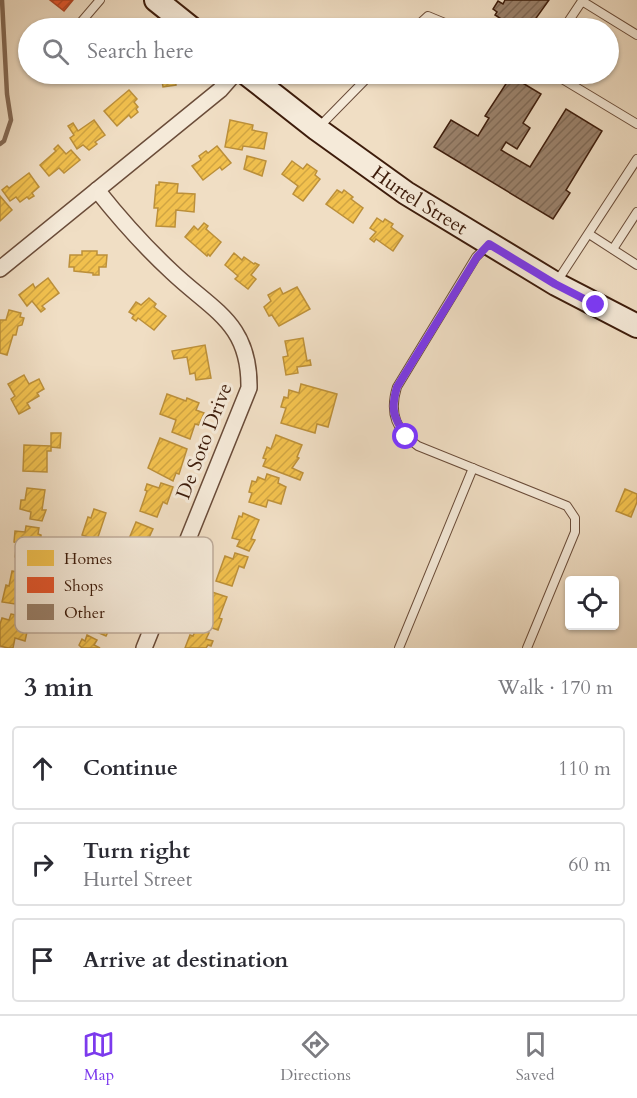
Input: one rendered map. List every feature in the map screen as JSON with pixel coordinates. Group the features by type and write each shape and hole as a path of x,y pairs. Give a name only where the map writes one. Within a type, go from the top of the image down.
{"street":[{"path":"156,0 178,18"},
{"path":"0,269 225,84"},
{"name":"Hurtel Street","path":"260,84 317,129 406,193 555,284 637,326"},
{"name":"De Soto Drive","path":"97,190 127,228 173,273 215,307 227,320 245,349 249,370 249,388 189,537"},
{"name":"De Soto Drive","path":"144,648 150,633"}],"lane":[{"path":"85,18 100,0"},
{"path":"571,18 582,1 610,18"},
{"path":"619,24 637,35"},
{"path":"317,129 361,84"},
{"path":"571,84 637,124"},
{"path":"555,284 637,159"},
{"path":"613,249 637,212"},
{"path":"588,234 637,265"},
{"path":"489,244 477,257 397,387 392,403 397,422 406,437 418,446 567,506 575,518 575,532 527,648"},
{"path":"399,648 473,468"}],"building: Homes":[{"path":"162,84 176,84 176,85 163,87"},
{"path":"129,90 137,99 134,102 138,107 136,109 138,112 131,118 129,115 117,126 104,111"},
{"path":"94,120 105,135 89,150 83,145 77,149 70,138 74,135 68,126 73,123 78,131"},
{"path":"230,120 253,125 252,130 267,133 264,149 243,146 242,150 225,147"},
{"path":"58,145 66,154 71,150 80,160 64,173 59,168 49,176 40,165 56,151 54,149"},
{"path":"217,146 231,163 222,170 220,167 203,180 192,166 201,160 199,156"},
{"path":"247,156 266,161 262,176 244,169"},
{"path":"292,161 303,169 307,164 317,171 315,175 320,179 303,201 293,194 298,186 282,174"},
{"path":"29,173 39,187 32,193 34,196 29,199 27,197 20,202 16,197 10,201 2,190 7,186 9,188"},
{"path":"159,182 178,184 177,193 195,194 194,212 176,210 175,227 156,226 158,208 154,208 156,185 159,185"},
{"path":"337,190 342,193 344,190 363,208 353,223 326,204"},
{"path":"0,196 12,210 0,221"},
{"path":"377,218 383,222 385,219 393,224 391,227 403,236 393,251 376,239 374,242 370,239 376,232 370,228"},
{"path":"204,223 208,226 206,229 221,242 210,256 208,254 207,256 185,237 194,226 198,230"},
{"path":"82,251 97,251 97,255 107,255 106,267 99,267 99,275 74,271 74,267 69,267 70,255 82,255"},
{"path":"234,253 242,260 244,257 259,265 251,275 256,279 248,289 235,279 238,276 225,265"},
{"path":"48,278 59,293 42,306 45,309 41,312 32,301 27,306 19,295 33,284 35,288"},
{"path":"297,287 310,309 279,326 264,307 271,301 268,295 280,288 283,294"},
{"path":"149,298 156,304 154,307 166,316 154,330 138,318 136,321 132,318 134,315 129,312 136,302 141,305"},
{"path":"9,310 21,313 20,317 24,318 22,325 18,326 16,335 13,335 7,355 0,353 0,320 6,320"},
{"path":"303,338 307,361 310,360 311,365 297,367 298,373 286,375 283,357 288,356 285,341"},
{"path":"205,345 211,378 196,380 195,373 190,374 187,357 174,359 172,351"},
{"path":"24,375 29,384 39,379 44,389 37,393 39,396 27,403 30,408 19,414 11,399 15,396 8,384"},
{"path":"301,384 337,394 328,427 317,424 315,433 281,423 286,408 281,407 284,397 288,398 289,390 299,393"},
{"path":"167,394 199,403 196,410 204,413 199,425 195,424 190,439 172,432 176,420 160,414"},
{"path":"51,433 61,433 60,448 51,447 51,451 47,451 47,472 23,471 24,445 51,446"},
{"path":"276,435 302,445 297,457 299,458 292,468 303,473 300,480 263,466 267,447 271,449"},
{"path":"160,438 187,449 179,474 176,473 173,481 148,468"},
{"path":"267,474 279,478 278,483 286,487 281,504 268,500 266,507 249,502 252,481 256,482 258,477 265,480"},
{"path":"161,483 173,487 167,504 163,502 157,517 140,511 147,484 159,488"},
{"path":"27,488 45,490 42,510 46,510 42,521 30,519 31,512 20,509 21,500 25,500"},
{"path":"625,489 637,494 637,502 631,517 616,511"},
{"path":"94,509 106,513 98,537 82,535 88,517 91,518"},
{"path":"243,513 259,520 251,539 255,540 249,551 237,546 240,540 232,538 239,516 242,517"},
{"path":"136,522 153,529 149,537 130,537"},
{"path":"26,526 39,528 38,534 41,537 15,537 14,542 15,531 25,532"},
{"path":"235,553 248,557 244,568 239,566 232,586 216,581 225,556 233,559"},
{"path":"12,571 15,571 15,604 2,602 6,585 9,586"},
{"path":"213,592 227,597 219,618 222,619 218,630 213,628"},
{"path":"11,614 15,615 15,633 27,633 25,641 15,638 13,648 0,646 2,618 9,620"},
{"path":"194,633 209,633 206,639 213,641 211,646 208,645 206,648 185,648 190,635 193,636"},
{"path":"87,635 97,640 94,645 100,648 82,648 79,645 82,639 85,641"}],"building: Shops":[{"path":"50,0 73,0 64,11"}],"building: Other":[{"path":"505,0 549,0 536,18 500,18 495,15 497,12 493,9 498,1 503,4"},
{"path":"506,84 524,84 541,94 523,123 530,128 517,149 506,142 501,150 530,167 566,109 602,131 566,190 570,193 553,219 434,147 451,120 478,136 489,118 485,116"}],"waterway":[{"path":"0,144 4,141 11,120 7,94 2,0"}],"route":[{"path":"406,437 397,422 392,403 397,387 477,257 489,244 555,284 596,305"}]}
